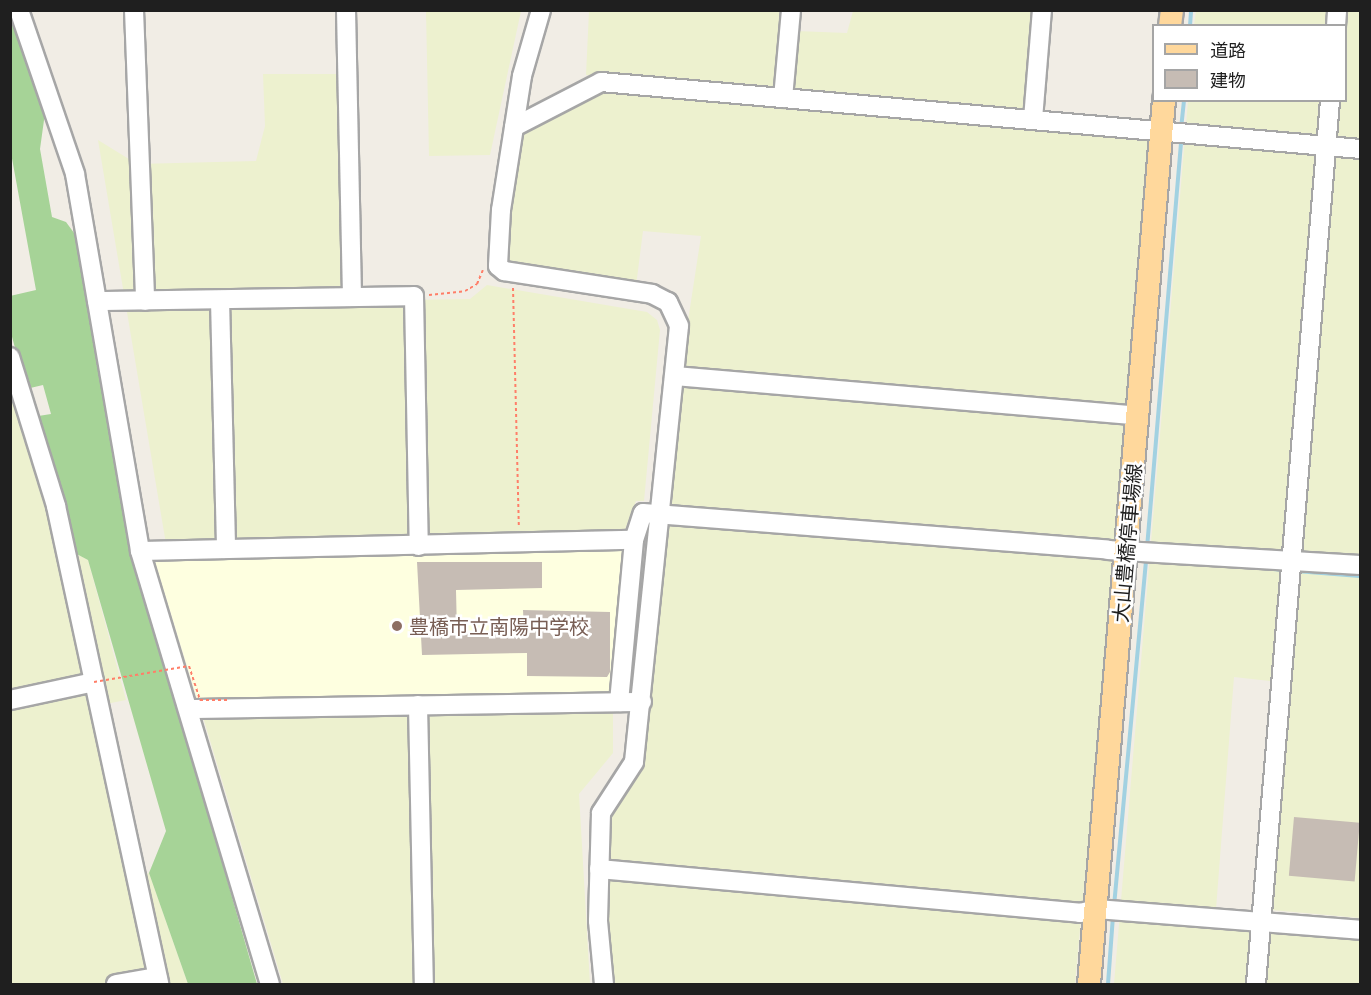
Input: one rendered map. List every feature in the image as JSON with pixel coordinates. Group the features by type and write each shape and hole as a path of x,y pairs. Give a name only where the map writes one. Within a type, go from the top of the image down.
{"main road":[{"name":"大山豊橋停車場線","path":"1089,984 1110,910 1140,549 1137,416 1164,102"}],"street":[{"path":"19,10 75,174 140,551 270,984"},
{"path":"134,10 145,301"},
{"path":"346,10 352,295"},
{"path":"542,10 522,76 501,210 498,266 504,271 660,297 668,302 679,326 675,376 652,514 629,702"},
{"path":"783,98 791,10"},
{"path":"1033,119 1042,10"},
{"path":"514,127 601,82 1360,149"},
{"path":"1257,984 1330,102"},
{"path":"97,301 220,300 352,295 414,296 419,546"},
{"path":"220,300 226,549"},
{"path":"10,357 15,388 56,506 158,981 116,984"},
{"path":"675,376 1137,416"},
{"path":"604,984 598,921 601,813 631,770 629,702 634,540 652,514"},
{"path":"652,514 1140,549 1290,567 1360,565"},
{"path":"140,551 634,540"},
{"path":"10,700 94,682"},
{"path":"188,709 629,702"},
{"path":"417,705 424,984"},
{"path":"599,869 1080,913 1110,910 1360,930"}],"path":[{"path":"414,296 465,291 483,278 483,263"},
{"path":"510,284 514,291 519,543"},
{"path":"94,682 189,666 200,700 229,700"}],"shaded area":[{"path":"426,11 521,11 490,155 429,156"},
{"path":"589,11 785,11 778,93 586,75"},
{"path":"853,11 1036,11 1027,111 791,93 796,31 847,33"},
{"path":"1196,11 1360,11 1360,918 1272,910 1289,683 1234,677 1215,922 1360,937 1360,984 1114,984 1188,102 1347,102 1347,24 1194,24"},
{"path":"263,74 344,74 348,301 470,299 487,285 647,312 657,320 660,330 644,501 636,501 623,535 166,544 98,140 137,164 256,161 265,126"},
{"path":"603,88 1153,137 1075,984 608,984 604,819 649,712 682,360 701,236 643,231 636,286 505,266 507,207 520,133"},
{"path":"10,373 71,551 88,560 126,700 96,706 133,877 149,873 188,984 11,984"},
{"name":"豊橋市立南陽中学校","path":"628,547 613,696 241,701 241,697 229,697 228,701 198,702 153,555"},
{"path":"613,713 613,753 579,794 590,984 283,984 203,717"}],"green space":[{"path":"10,11 45,113 40,149 52,217 66,222 77,237 131,546 257,984 188,984 149,873 166,831 88,560 71,551 32,417 51,414 43,385 26,389 11,333 10,296 36,290 11,153"}],"building":[{"path":"417,562 542,562 542,588 456,590 457,633 524,631 523,610 610,612 610,672 607,677 527,676 527,653 422,655"},
{"path":"1294,817 1360,823 1355,882 1289,876"}],"waterway":[{"path":"1190,24 1191,10"},
{"path":"1181,129 1184,102"},
{"path":"1147,548 1181,140"},
{"path":"1114,906 1146,558"},
{"path":"1251,567 1285,570"},
{"path":"1296,571 1360,576"},
{"path":"592,828 593,811"},
{"path":"1108,984 1113,916"}],"place":[{"name":"豊橋市立南陽中学校","path":"397,626"}]}
